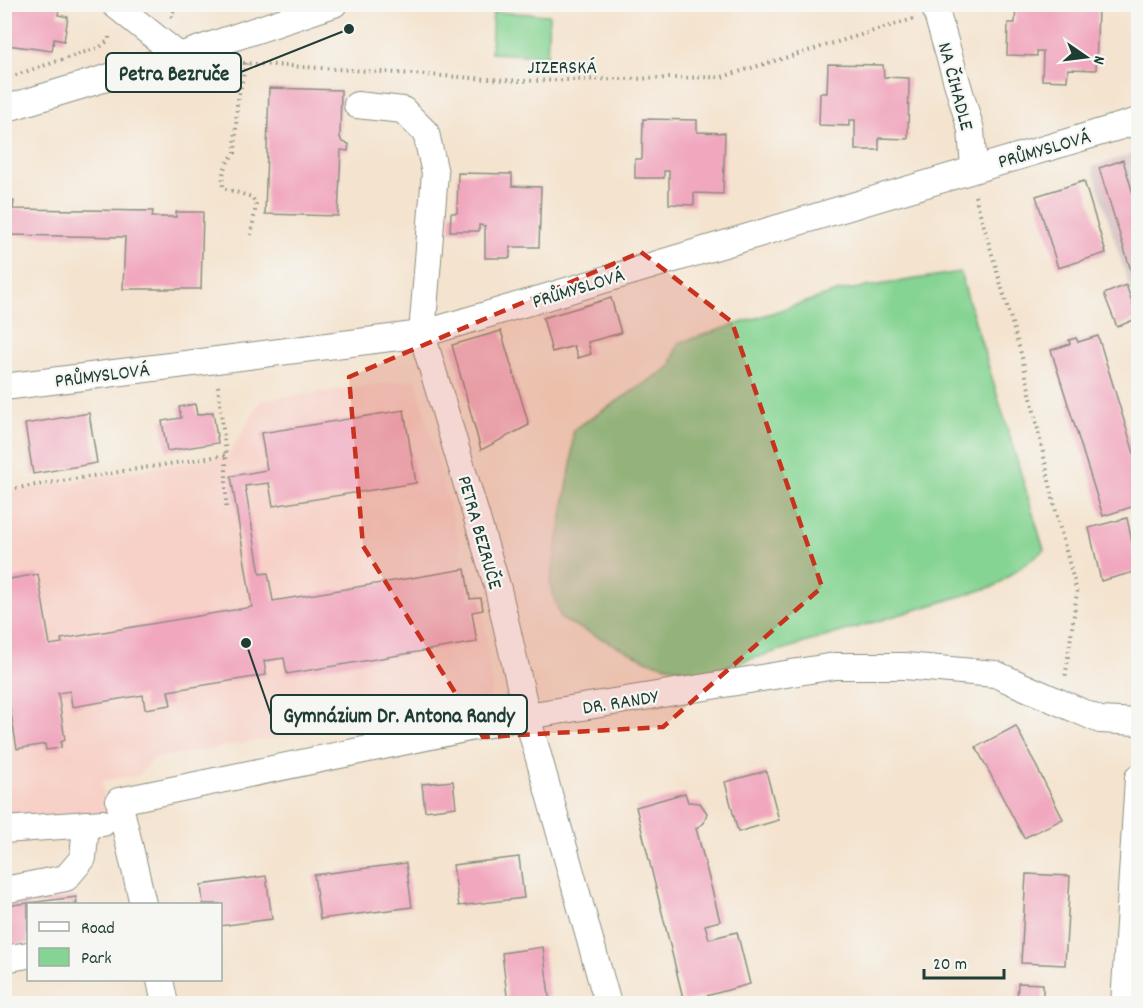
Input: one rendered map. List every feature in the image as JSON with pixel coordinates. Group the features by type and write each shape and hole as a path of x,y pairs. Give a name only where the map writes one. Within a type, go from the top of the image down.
{"street":[{"path":"4,109 179,56 334,4"},
{"name":"NA ČIHADLE","path":"935,8 971,130 974,168"},
{"path":"109,14 179,56"},
{"name":"PETRA BEZRUČE","path":"357,105 403,110 426,133 435,173 422,334 498,589 527,716 609,1004"},
{"name":"PRŮMYSLOVÁ","path":"4,387 215,360 244,348 422,334 974,168 1138,122"},
{"name":"DR. RANDY","path":"143,903 119,801 527,716 835,666 905,666 994,674 1100,720 1138,722"},
{"path":"1124,1004 1138,778"},
{"path":"4,830 124,822"},
{"path":"4,890 66,878 83,858 87,824"},
{"path":"4,958 27,955"},
{"path":"159,981 165,1004"}],"path":[{"name":"JIZERSKÁ","path":"235,62 520,81 722,77 935,8"},
{"path":"4,78 100,47 109,40 109,14"},
{"path":"246,63 237,105 235,153 227,161 222,174 223,188 252,197 256,205 251,235"},
{"path":"974,168 975,196 1022,357 1058,521 1077,592 1062,703"},
{"path":"215,360 226,455 226,508"},
{"path":"4,490 226,455"}],"highlighted area":[{"path":"641,252 732,322 822,587 663,727 483,737 363,546 349,377"}],"shaded area":[{"path":"1138,152 1138,290 1131,292 1092,167"},
{"path":"416,379 463,558 482,597 492,688 490,696 480,703 152,759 139,775 101,781 109,814 5,822 5,492 228,456 261,400"}],"green space":[{"path":"493,12 549,15 547,56 491,53"},
{"path":"960,272 1044,550 995,586 701,674 648,661 561,619 550,585 572,459 573,430 670,367 678,343 840,291"}],"building":[{"path":"12,4 60,4 58,15 68,17 64,41 54,39 52,51 7,45"},
{"path":"1016,4 1070,4 1070,8 1098,9 1096,70 1068,69 1067,81 1042,80 1043,51 1037,51 1037,56 1007,55 1008,23 1015,23"},
{"path":"828,64 883,65 884,77 909,78 908,139 879,138 879,150 855,150 855,120 849,120 849,126 819,125 820,93 827,93"},
{"path":"269,88 341,90 340,137 342,142 349,144 348,151 341,150 338,216 265,214"},
{"path":"643,119 697,120 697,132 725,133 723,194 694,193 694,205 669,204 669,171 664,171 664,178 635,178 635,159 642,159"},
{"path":"1123,160 1138,210 1138,286 1136,287 1099,168"},
{"path":"458,173 512,174 512,186 541,187 539,247 510,247 510,258 485,258 485,226 479,225 479,231 450,231 451,213 457,213"},
{"path":"1084,181 1106,253 1058,268 1036,196"},
{"path":"4,201 14,201 13,209 153,211 152,217 176,217 176,212 203,212 201,289 123,289 125,237 4,235"},
{"path":"1126,285 1138,318 1117,327 1104,294"},
{"path":"611,298 621,333 588,342 591,354 578,358 574,346 552,352 543,318"},
{"path":"501,331 529,425 481,450 452,345"},
{"path":"1098,336 1138,466 1138,505 1103,516 1051,350 1070,344 1069,340 1076,338 1078,342"},
{"path":"195,404 197,415 213,412 218,443 167,451 162,421 181,418 179,407"},
{"path":"404,410 416,483 273,506 269,483 245,486 260,574 268,573 273,601 465,569 470,599 481,598 483,610 472,612 477,642 287,674 284,658 264,661 266,675 168,691 171,705 145,709 143,695 72,707 70,691 58,693 65,740 61,742 61,748 46,750 45,744 17,749 4,672 4,580 38,574 50,645 62,643 61,639 252,607 231,476 267,470 261,433"},
{"path":"89,413 97,463 33,474 25,424"},
{"path":"1127,518 1138,571 1101,581 1089,528"},
{"path":"1016,726 1063,819 1024,838 976,747"},
{"path":"766,771 779,820 738,832 725,782"},
{"path":"453,781 456,807 425,811 422,784"},
{"path":"685,793 688,802 700,803 707,813 704,823 696,828 720,921 705,925 709,939 737,932 750,984 684,1002 636,807"},
{"path":"519,857 524,898 459,906 453,865"},
{"path":"406,863 412,907 320,919 314,875"},
{"path":"1026,874 1070,876 1065,965 1021,963"},
{"path":"266,876 272,919 222,926 222,903 203,903 201,885"},
{"path":"76,897 77,903 29,903"},
{"path":"27,903 27,943 4,946 4,906"},
{"path":"543,947 550,1004 508,1004 502,953"},
{"path":"1018,983 1043,984 1043,1002 1006,1004 1006,1000 1017,1001"},
{"path":"905,999 916,1004 893,1004"}],"place":[{"name":"Petra Bezruče","path":"349,29"},
{"name":"Gymnázium Dr. Antona Randy","path":"246,643"}]}
